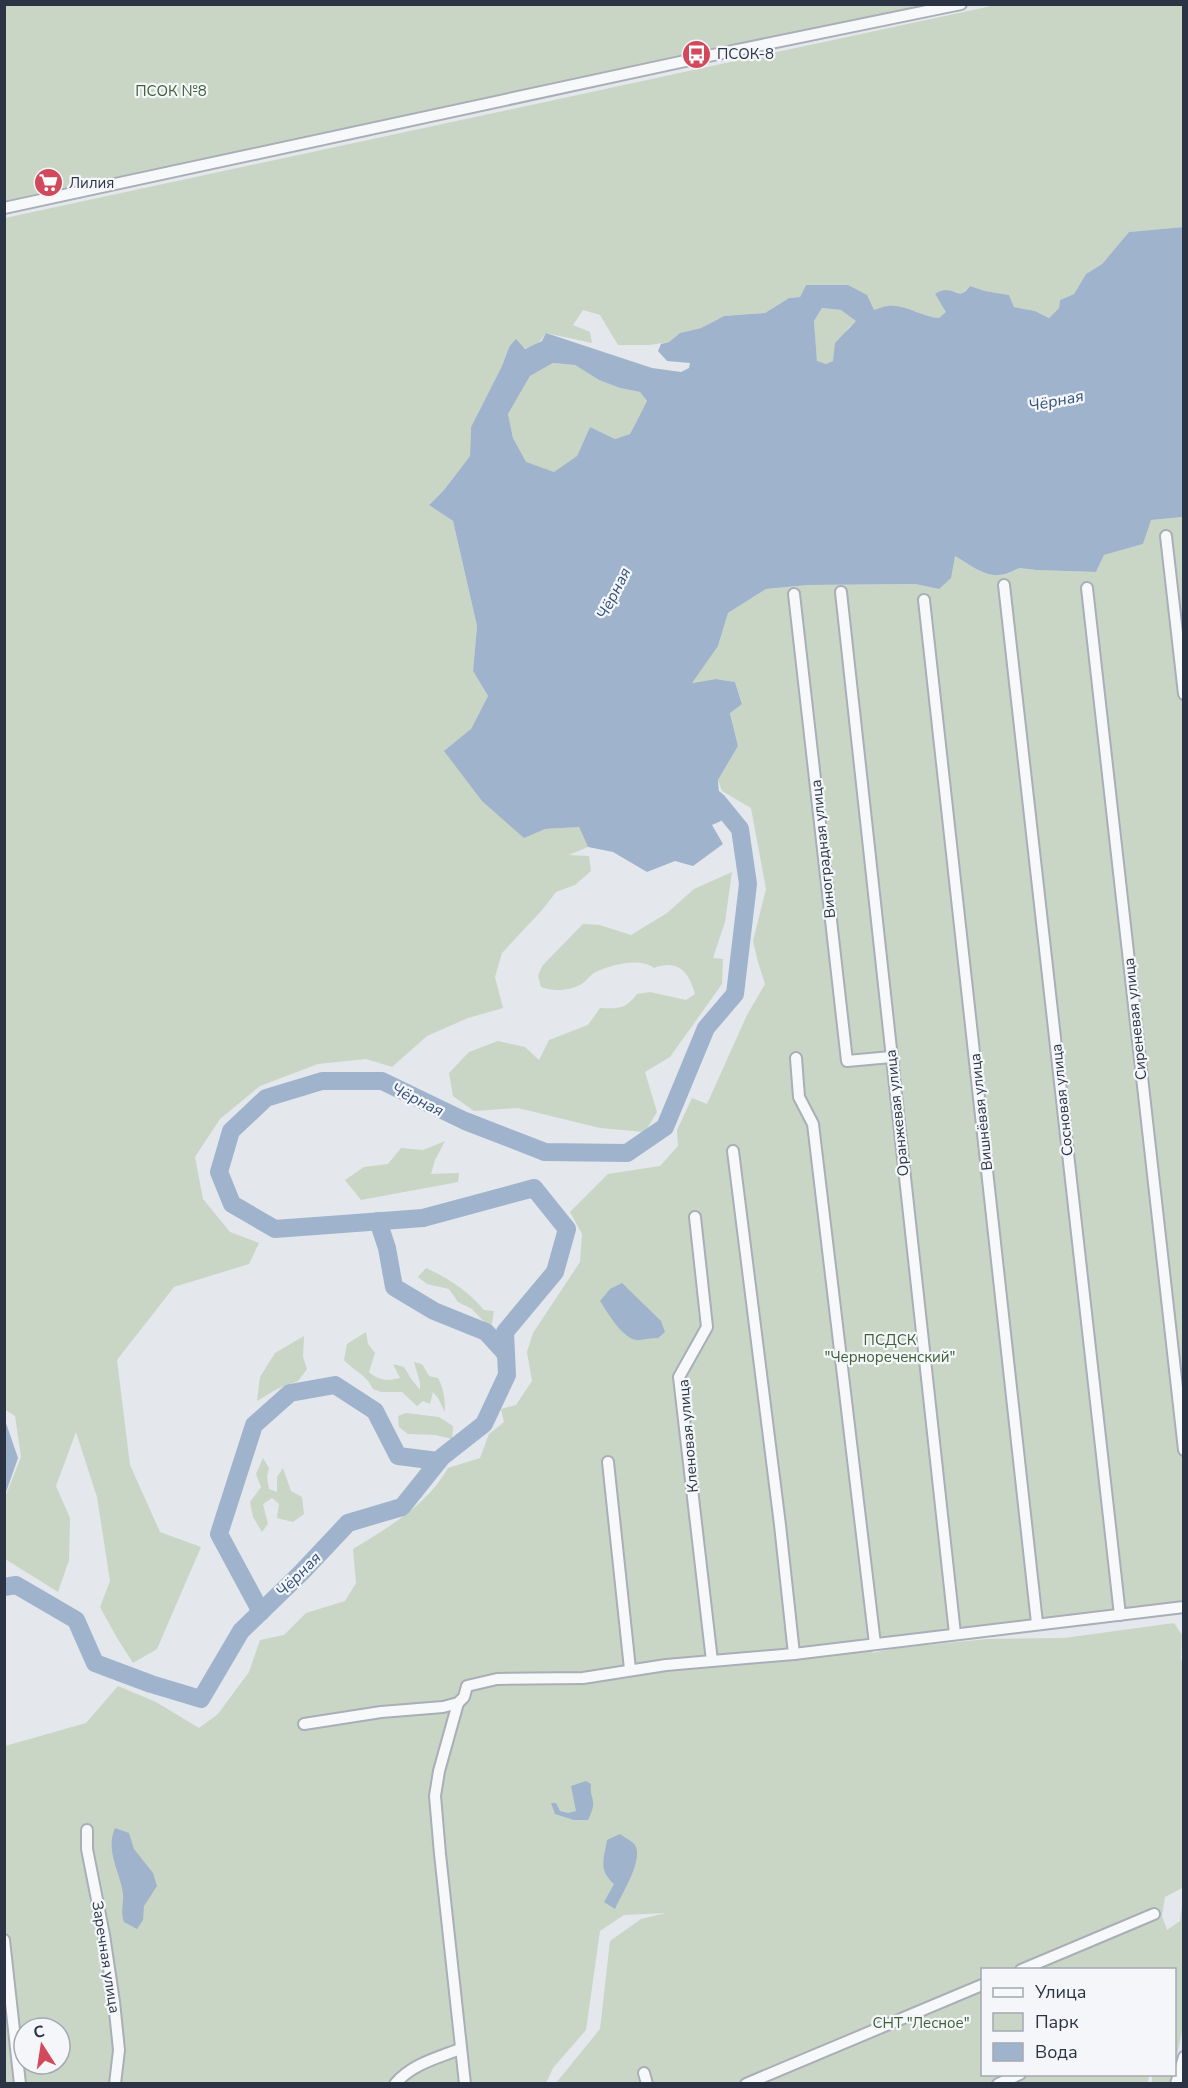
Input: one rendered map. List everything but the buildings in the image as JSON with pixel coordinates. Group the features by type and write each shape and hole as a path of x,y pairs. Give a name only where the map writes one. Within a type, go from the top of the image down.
{"street":[{"path":"4,208 713,55 961,4"},
{"path":"1166,536 1184,694"},
{"name":"Сосновая улица","path":"1004,585 1120,1615"},
{"name":"Сиреневая улица","path":"1087,588 1184,1450"},
{"name":"Оранжевая улица","path":"841,592 955,1634"},
{"name":"Виноградная улица","path":"794,594 847,1060 891,1057"},
{"name":"Вишнёвая улица","path":"924,600 1038,1623"},
{"path":"796,1058 799,1097 813,1124 875,1644"},
{"path":"733,1151 794,1654"},
{"name":"Кленовая улица","path":"695,1217 707,1327 679,1377 712,1661"},
{"path":"608,1462 630,1669"},
{"path":"465,2084 435,1796 439,1771 458,1703 464,1697 467,1686 497,1679 583,1678 630,1669 794,1654 1184,1606"},
{"path":"304,1724 381,1712 425,1710 458,1703"},
{"name":"Заречная улица","path":"87,1830 87,1849 105,1935 115,2010 119,2050 115,2084"},
{"path":"1026,1968 1154,1914"},
{"path":"4,1940 20,2084"},
{"path":"746,2084 981,1985"},
{"path":"395,2084 401,2076 421,2064 460,2049"},
{"path":"1176,2084 1184,2057"},
{"path":"998,2084 1016,2076"}],"green space":[{"name":"ПСОК №8","path":"4,5 966,5 817,40 624,79 5,215"},
{"path":"996,5 1183,5 1183,227 1129,232 1102,264 1086,274 1074,294 1060,300 1059,308 1049,318 1035,311 1014,307 1009,295 970,286 961,293 946,290 935,294 947,312 939,318 926,317 915,311 874,310 848,285 806,285 800,297 789,298 765,313 724,316 701,328 680,333 669,342 649,345 618,345 600,315 583,310 573,325 590,332 592,343 546,333 539,342 530,347 509,346 502,366 471,427 470,456 444,490 429,505 453,521 477,626 473,671 488,696 471,729 545,829 579,827 588,847 569,855 589,856 591,871 575,885 556,892 502,953 495,977 503,1008 468,1018 427,1036 392,1067 366,1059 318,1064 260,1086 220,1119 195,1157 203,1199 230,1232 259,1243 249,1264 174,1287 117,1360 130,1465 160,1532 201,1547 157,1649 133,1663 100,1607 110,1581 97,1497 76,1432 56,1486 70,1518 69,1560 58,1592 5,1559 4,1500 21,1457 15,1416 4,1409 5,218"},
{"path":"822,308 841,310 857,321 848,328 833,361 826,364 817,362 814,321"},
{"path":"553,363 575,365 599,380 640,392 647,401 630,434 615,439 590,427 577,456 554,473 526,463 513,438 508,414 530,376"},
{"name":"ПСДСК \"Чернореченский\"","path":"1183,517 1183,1614 877,1645 872,1653 898,1648 987,1639 1064,1638 1174,1623 1182,1635 1181,1659 1184,1666 1184,1887 1165,1897 1162,1916 1167,1930 1180,1921 1183,1898 1183,2028 1176,2060 1176,1968 981,1968 981,2076 1149,2076 1148,2083 556,2083 600,2029 610,1941 641,1919 666,1913 624,1915 600,1931 586,2030 553,2068 546,2083 5,2084 5,1746 86,1723 118,1686 156,1702 199,1728 218,1714 249,1672 260,1640 284,1635 306,1613 345,1601 356,1583 353,1549 418,1504 448,1468 480,1458 489,1434 504,1422 501,1409 516,1405 532,1381 527,1352 533,1333 580,1262 582,1234 570,1212 608,1174 660,1166 678,1146 677,1130 692,1098 707,1104 747,1015 765,984 753,941 766,889 751,808 722,791 718,780 738,746 730,712 742,703 735,682 716,679 691,683 718,646 728,613 766,589 808,585 915,584 939,589 955,556 978,570 1002,575 1019,568 1096,572 1104,555 1143,544 1150,520"},
{"path":"732,872 725,922 713,958 723,959 722,984 670,1057 645,1072 657,1112 645,1132 600,1128 518,1108 474,1111 453,1096 449,1073 469,1052 498,1041 525,1047 539,1060 549,1040 588,1025 600,1008 621,1007 629,1003 637,994 650,992 686,1000 695,994 686,974 676,966 670,965 654,968 641,963 618,965 596,972 578,986 562,990 541,987 538,976 542,966 583,924 600,925 631,935 667,913 694,889"},
{"path":"445,1141 431,1174 459,1173 458,1182 361,1200 345,1180 364,1167 388,1164 401,1148 423,1150"},
{"path":"426,1268 457,1286 484,1310 494,1311 491,1329 472,1309 458,1302 449,1289 427,1284 418,1277"},
{"path":"366,1332 368,1344 375,1353 369,1372 380,1379 392,1380 400,1378 393,1364 404,1367 420,1390 414,1362 422,1364 429,1376 438,1378 440,1382 444,1394 445,1412 433,1392 430,1404 423,1401 417,1406 402,1392 381,1392 373,1389 364,1376 344,1360 347,1344"},
{"path":"304,1336 303,1357 307,1369 298,1381 277,1389 257,1401 260,1377 275,1353"},
{"path":"406,1413 439,1417 453,1426 452,1439 435,1435 408,1434 399,1427 398,1416"},
{"path":"263,1458 269,1468 267,1477 269,1489 277,1492 277,1477 283,1468 291,1491 302,1497 304,1514 293,1522 277,1518 279,1504 272,1498 263,1504 268,1524 262,1532 253,1517 250,1502 261,1487 256,1474"},
{"path":"1152,2076 1172,2076 1169,2084 1152,2083"}],"water":[{"path":"1183,227 1183,517 1151,520 1143,544 1104,555 1096,572 1019,568 1010,573 993,575 955,556 951,578 939,589 915,584 808,585 766,589 728,613 718,646 692,683 716,679 735,682 742,704 730,713 738,746 718,780 721,821 712,825 723,844 693,866 675,861 647,872 613,852 588,847 579,827 545,829 524,838 482,801 444,751 471,729 488,696 473,671 477,626 453,521 429,505 444,490 470,456 471,427 502,366 509,347 516,339 525,349 542,341 546,333 652,368 681,372 689,368 690,363 667,361 658,351 661,344 669,342 680,333 701,328 724,316 765,313 789,298 800,297 806,285 848,285 867,295 874,310 894,306 939,318 946,312 935,294 946,290 964,293 970,286 1009,295 1014,307 1035,311 1049,318 1059,308 1060,300 1074,294 1086,274 1102,264 1129,232","holes":["822,308 841,310 856,321 835,343 833,361 826,364 817,361 814,321","553,363 575,365 599,380 640,392 647,401 630,434 615,439 590,427 577,456 554,472 526,462 513,438 508,414 530,376"]},
{"path":"622,1283 661,1321 665,1332 658,1338 640,1340 628,1336 622,1332 607,1312 600,1301 610,1289"},
{"path":"5,1420 18,1458 4,1495"},
{"path":"586,1781 591,1784 593,1803 588,1820 574,1820 555,1814 551,1803 556,1803 560,1811 568,1813 576,1811 571,1786"},
{"path":"115,1828 129,1833 134,1849 153,1873 157,1886 144,1906 143,1920 137,1929 124,1922 123,1918 123,1893 112,1853 112,1836"},
{"path":"620,1834 635,1845 637,1859 615,1909 604,1902 614,1884 604,1869 604,1859 607,1840"}],"waterway":[{"name":"Чёрная","path":"4,1587 16,1585 76,1620 95,1663 151,1684 201,1699 241,1631 302,1572 348,1523 402,1507 442,1457 484,1424 507,1375 505,1332 555,1272 567,1229 534,1188 423,1218 275,1229 232,1204 219,1172 231,1131 266,1098 322,1081 382,1081 465,1121 545,1152 627,1153 665,1127 706,1028 735,994 748,884 740,829 718,802 700,787"},
{"path":"378,1221 387,1248 394,1287 434,1311 486,1332 506,1354"},
{"path":"261,1612 219,1534 254,1425 290,1393 335,1385 375,1411 398,1456 438,1461"}],"place":[{"name":"ПСОК-8","path":"696,54"},
{"name":"Лилия","path":"48,183"}],"park label":[{"name":"СНТ \"Лесное\"","path":"921,2023"}]}
